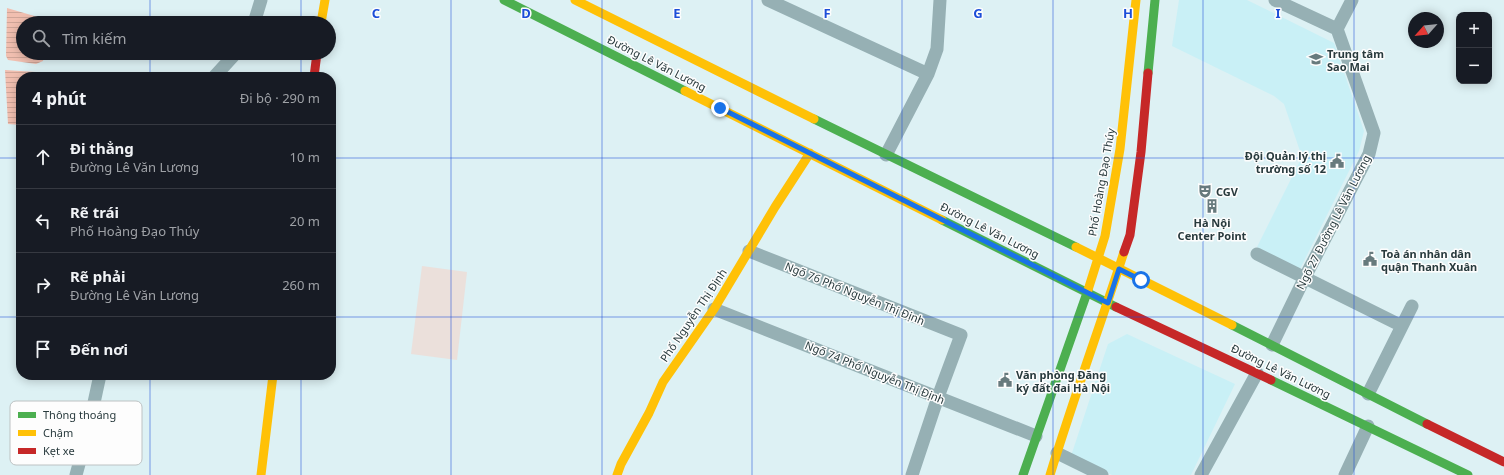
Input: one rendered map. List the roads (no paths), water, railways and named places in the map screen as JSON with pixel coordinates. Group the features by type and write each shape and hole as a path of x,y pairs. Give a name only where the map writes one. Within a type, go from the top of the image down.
{"main road":[{"path":"322,16 325,0"},
{"name":"Đường Lê Văn Lương","path":"504,0 694,91 810,153 1086,293 1257,373 1468,475"},
{"name":"Đường Lê Văn Lương","path":"575,0 702,69 886,155 1097,257 1504,462"},
{"name":"Phố Hoàng Đạo Thúy","path":"1050,475 1069,412 1108,303 1130,235 1136,0"},
{"name":"Phố Hoàng Đạo Thúy","path":"1023,475 1081,313 1097,257 1105,236 1131,151 1155,0"},
{"path":"315,72 316,60"},
{"name":"Phố Nguyễn Thị Định","path":"616,475 649,413 663,382 714,309 774,207 810,153"},
{"path":"261,475 272,380"}],"street":[{"path":"256,16 261,0"},
{"path":"768,0 928,74"},
{"path":"886,155 928,74 937,49 940,0"},
{"path":"1275,0 1337,29 1352,0"},
{"name":"Ngõ 27 Đường Lê Văn Lương","path":"1272,345 1305,277 1369,154 1374,133 1337,29"},
{"path":"219,72 230,60"},
{"name":"Ngõ 76 Phố Nguyễn Thị Định","path":"749,250 961,335 938,397"},
{"path":"1257,254 1402,326"},
{"path":"1368,394 1412,306"},
{"name":"Ngõ 74 Phố Nguyễn Thị Định","path":"714,309 1036,436"},
{"path":"1201,475 1257,373"},
{"path":"94,401 99,380"},
{"path":"912,475 938,397"},
{"path":"1345,475 1368,426"},
{"path":"1057,453 1102,475"},
{"path":"1437,475 1443,463"},
{"path":"76,475 79,465"}],"place":[{"name":"Trung tâm Sao Mai","path":"1316,59"},
{"name":"Đội Quản lý thị trường số 12","path":"1337,161"},
{"name":"CGV","path":"1205,191"},
{"name":"Hà Nội Center Point","path":"1212,206"},
{"name":"Toà án nhân dân quận Thanh Xuân","path":"1370,259"},
{"name":"Văn phòng Đăng ký đất đai Hà Nội","path":"1005,380"}]}
